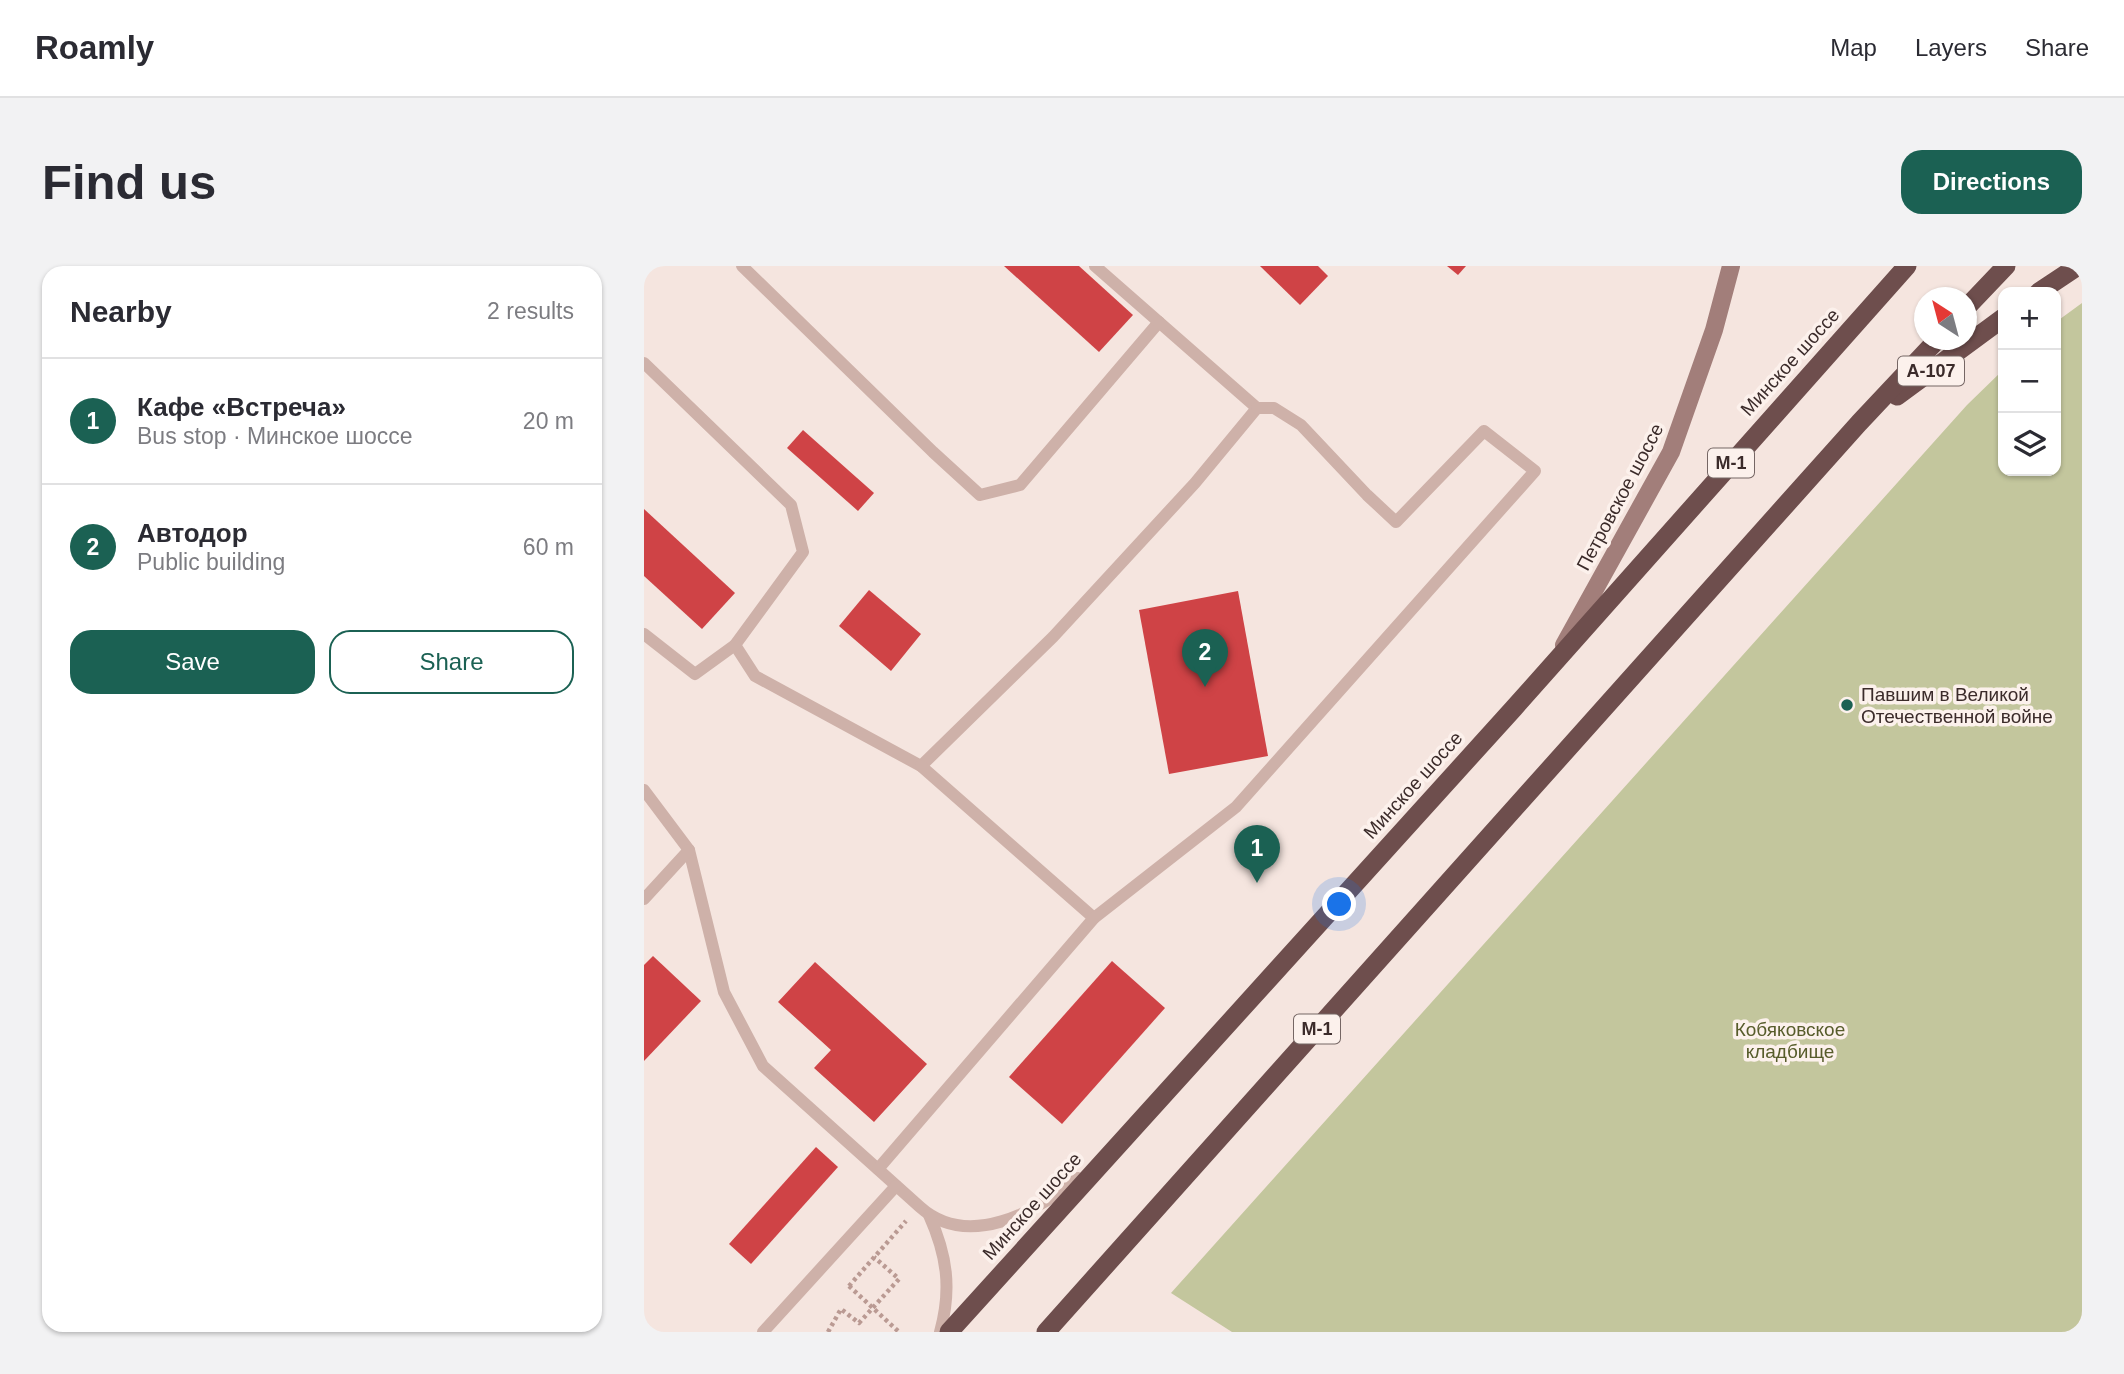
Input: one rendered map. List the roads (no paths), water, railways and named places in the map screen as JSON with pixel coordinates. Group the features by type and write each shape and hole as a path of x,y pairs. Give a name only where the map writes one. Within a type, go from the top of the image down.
{"highway":[{"name":"Минское шоссе","path":"949,1332 1555,661 1907,266"},
{"path":"1977,296 2006,266"},
{"path":"2046,287 2078,266"},
{"name":"А-107","path":"1859,423 1998,322"},
{"name":"М-1","path":"1046,1332 1859,423 1928,350"}],"main road":[{"name":"Петровское шоссе","path":"1555,661 1671,452 1714,330 1731,266"}],"lane":[{"path":"742,266 980,495 1020,485 1159,322"},
{"path":"878,1169 1094,918 1236,807 1535,471 1484,431 1396,522 1301,425 1275,408 1257,408 1095,266"},
{"path":"644,363 791,505 803,552 735,645 695,674 644,634"},
{"path":"921,766 1053,637 1195,483 1257,408"},
{"path":"735,645 755,676 921,766 1094,918"},
{"path":"644,790 689,850 724,992 763,1066 924,1211 939,1239 945,1259 946,1295 940,1332"},
{"path":"644,899 689,850"},
{"path":"924,1211 961,1225 1011,1220 1063,1191 1114,1149"},
{"path":"763,1332 897,1186"}],"place":[{"name":"Автодор","path":"1205,687"},
{"name":"Павшим в Великой Отечественной войне","path":"1847,705"},
{"name":"Кафе «Встреча»","path":"1257,883"}],"park label":[{"name":"Кобяковское кладбище","path":"1790,1040"}]}
